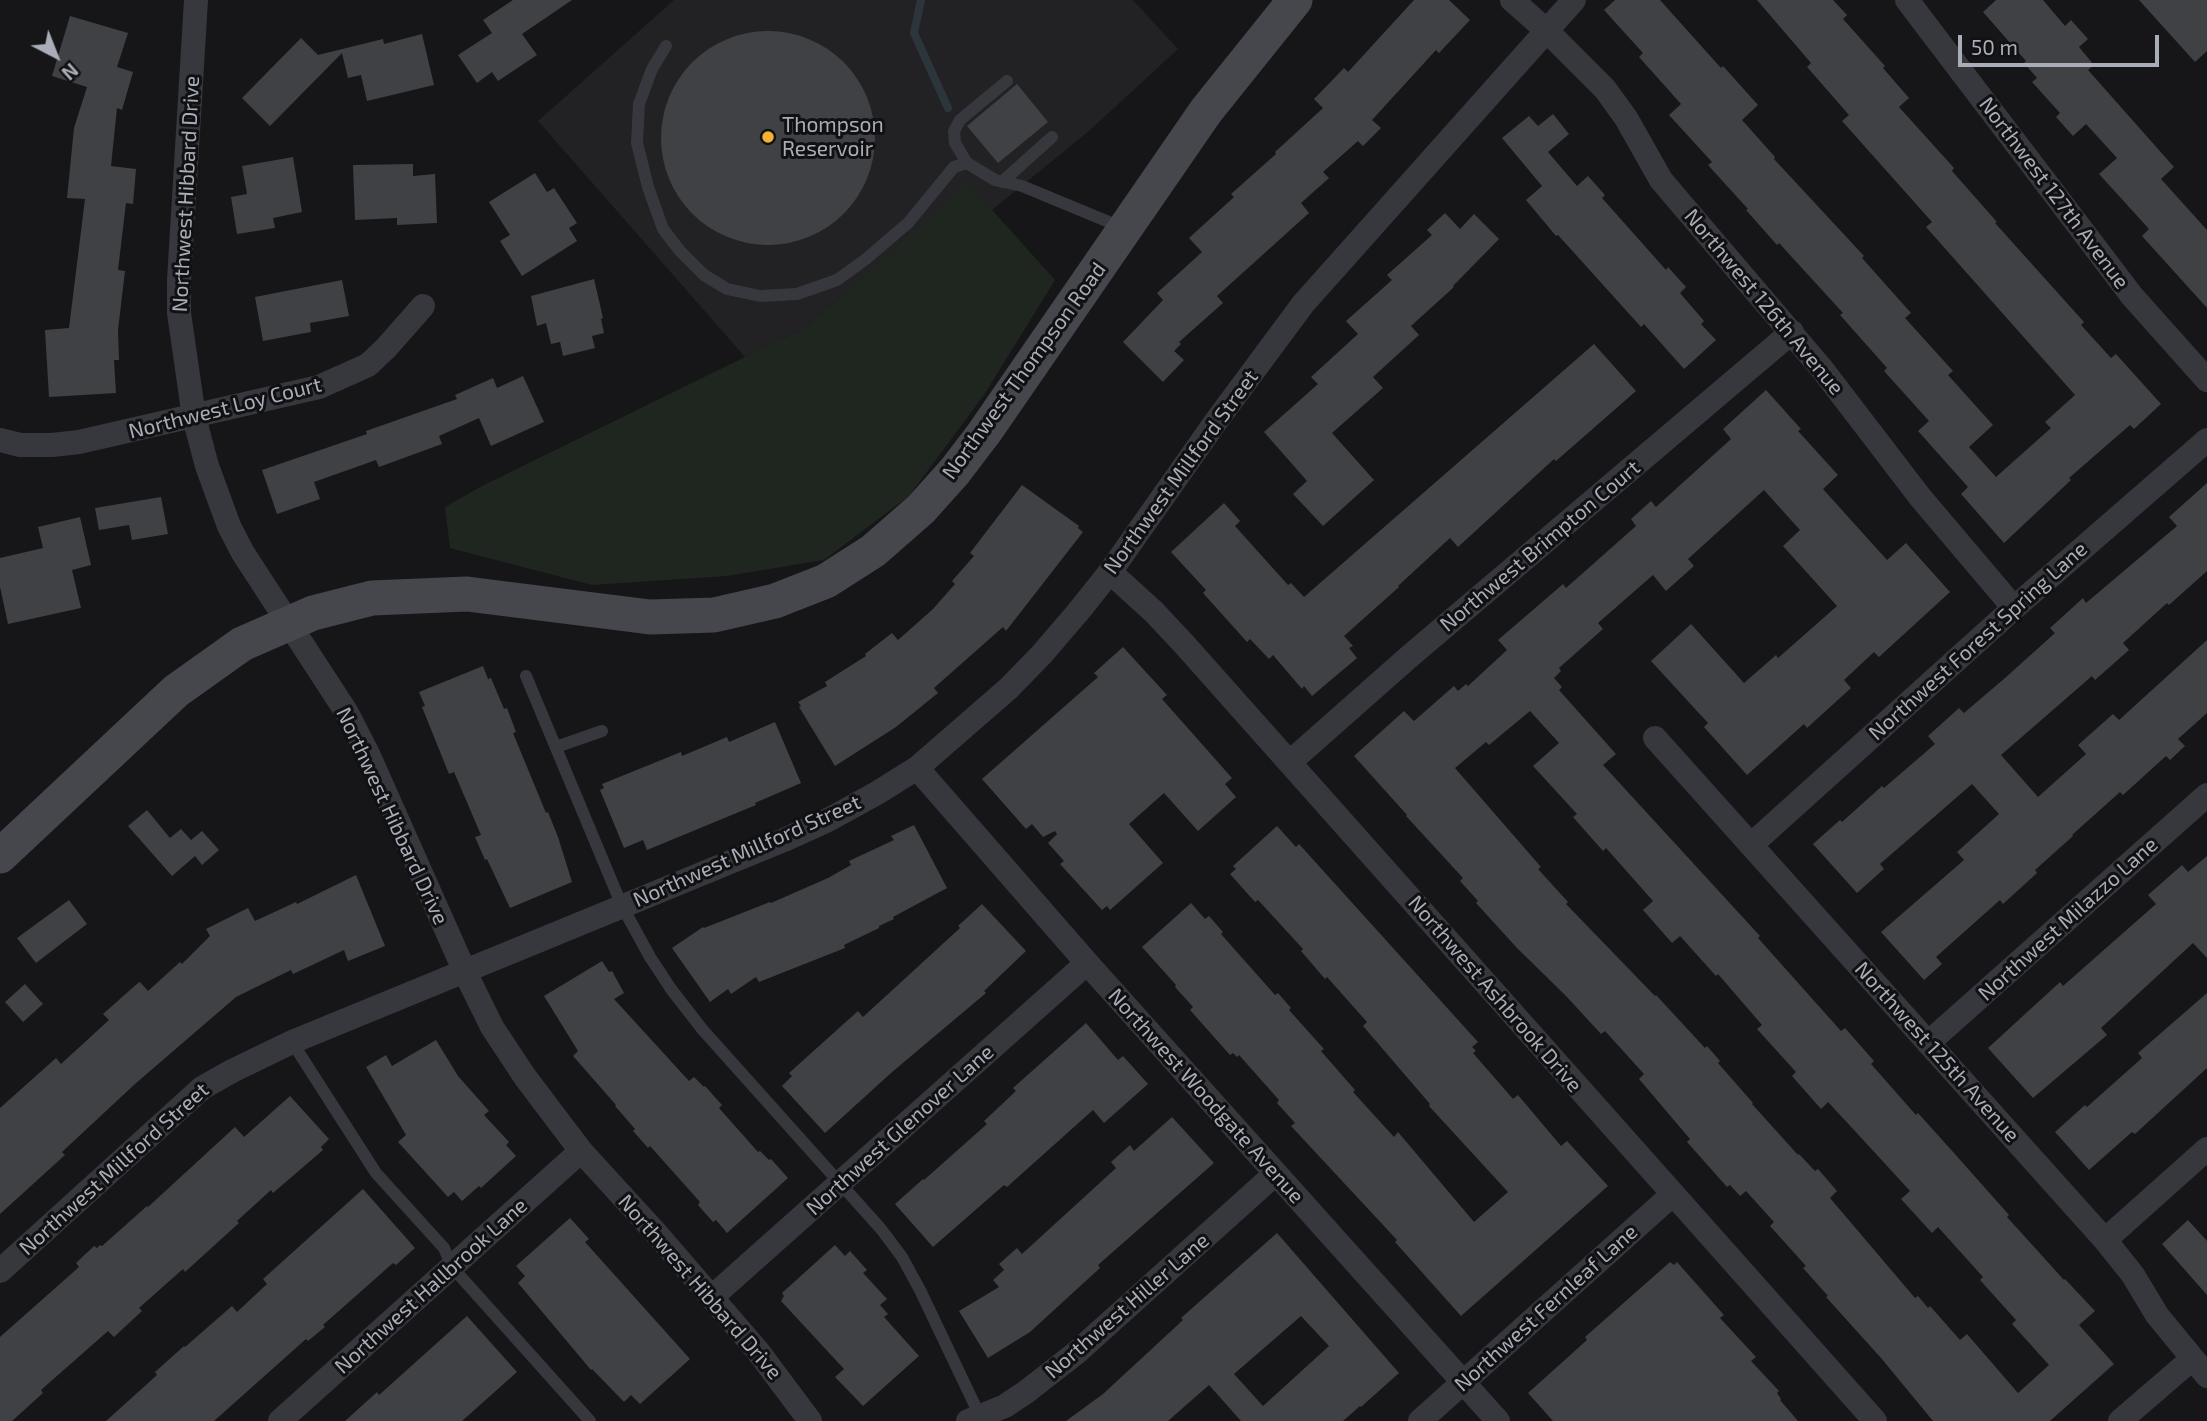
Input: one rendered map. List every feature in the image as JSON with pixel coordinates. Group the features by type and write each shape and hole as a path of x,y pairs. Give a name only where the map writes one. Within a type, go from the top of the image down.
{"street":[{"name":"Northwest Hibbard Drive","path":"196,0 179,280 182,341 194,417 207,466 229,526 243,553 346,713 369,756 492,1027 525,1077 582,1151 757,1350 810,1421"},
{"name":"Northwest Thompson Road","path":"0,856 176,691 242,644 341,604 372,598 422,594 467,594 650,617 714,615 775,601 826,581 873,551 921,509 954,471 992,421 1206,111 1295,0"},
{"name":"Northwest 126th Avenue","path":"1512,0 1605,89 1626,118 1661,180 1822,369 1920,496 2014,608"},
{"name":"Northwest Millford Street","path":"0,1271 202,1088 262,1055 828,820 917,768 1034,662 1079,612 1303,304 1574,0"},
{"name":"Northwest 127th Avenue","path":"1907,0 2132,296 2207,380"},
{"name":"Northwest Loy Court","path":"0,440 20,445 52,446 79,442 319,387 368,365 423,306"},
{"name":"Northwest Brimpton Court","path":"1290,762 1410,656 1791,332"},
{"name":"Northwest Forest Spring Lane","path":"1751,845 2014,608 2207,440"},
{"name":"Northwest Ashbrook Drive","path":"1110,572 1184,644 1875,1421"},
{"name":"Northwest 125th Avenue","path":"1656,738 2105,1240 2133,1275 2157,1315 2199,1367"},
{"name":"Northwest Woodgate Avenue","path":"917,768 1087,963 1498,1421"},
{"name":"Northwest Milazzo Lane","path":"1928,1043 2207,796"},
{"name":"Northwest Glenover Lane","path":"712,1297 1087,963"},
{"path":"2105,1240 2207,1149"},
{"name":"Northwest Hallbrook Lane","path":"279,1421 582,1151"},
{"name":"Northwest Hiller Lane","path":"974,1419 1005,1406 1076,1353 1275,1174"},
{"name":"Northwest Fernleaf Lane","path":"1420,1421 1672,1195"},
{"path":"2120,1421 2199,1367"}],"lane":[{"path":"666,46 652,69 639,104 637,143 648,187 663,229 680,251 704,275 727,289 760,296 797,294 837,280 908,223 954,167 967,163"},
{"path":"1007,82 960,120 954,131 955,143 967,163 1002,182 1022,186 1125,229"},
{"path":"1002,182 1052,138"},
{"path":"526,676 622,906 650,957 702,1029 841,1183 902,1257 920,1290 974,1419"},
{"path":"556,747 602,731"},
{"path":"292,1042 376,1173 444,1248 452,1267 590,1421"}],"shaded area":[{"name":"Thompson Reservoir","path":"674,0 1133,0 1178,49 1089,131 992,210 968,184 806,327 745,357 538,121"},
{"path":"968,183 1055,280 984,395 909,496 824,560 727,576 592,585 450,548 445,507 482,486 806,327"}],"building":[{"path":"513,0 572,0 522,34 537,55 498,81 492,72 477,83 458,55 492,33 483,20"},
{"path":"1414,0 1449,0 1470,20 1439,53 1436,50 1372,120 1381,128 1363,146 1358,141 1323,172 1329,178 1301,203 1309,213 1217,296 1223,303 1179,342 1181,344 1174,351 1184,360 1163,382 1123,342 1163,300 1157,293 1202,252 1189,238 1234,197 1231,194 1323,108 1314,99 1344,68 1348,72"},
{"path":"1615,0 1660,0 1758,105 1742,120 1774,159 1864,256 1862,258 1911,313 1905,318 1953,371 1948,375 1993,425 1969,447 1996,477 2051,428 2045,422 2075,395 1926,227 1932,222 1842,121 1849,115 1807,67 1811,63 1757,0 1833,0 1847,15 1843,19 1909,98 1899,107 1954,168 1952,171 1997,222 1995,223 2084,322 2081,325 2111,358 2116,354 2161,404 2134,429 2130,425 2069,478 2071,480 2004,543 1961,494 1968,487 1918,431 1929,421 1884,371 1887,368 1840,315 1843,313 1746,210 1748,209 1708,165 1712,162 1669,115 1681,104 1639,57 1643,53 1604,10"},
{"path":"1996,0 2043,0 2065,26 2071,20 2088,39 2079,47 2094,65 2088,70 2174,167 2161,179 2207,230 2207,308 2142,236 2149,229 2099,174 2117,158 2086,124 2073,136 2056,117 2060,113 2032,82 2037,78 2024,63 2026,61 1983,12"},
{"path":"2139,0 2207,0 2207,51 2195,62"},
{"path":"70,16 128,33 117,67 133,72 122,110 117,108 111,166 136,169 133,204 126,203 118,270 125,271 118,330 119,360 114,360 116,393 49,397 45,330 69,328 85,199 67,198 74,128 87,87 52,76"},
{"name":"Thompson Reservoir","path":"768,31 809,39 844,62 867,97 875,138 867,179 844,214 809,237 768,245 727,237 692,214 669,179 661,138 669,97 692,62 727,39"},
{"path":"422,34 434,85 367,101 361,75 348,78 342,53 270,126 242,98 301,38 318,55 383,39 384,44"},
{"path":"1017,84 1048,122 998,163 967,126"},
{"path":"1553,114 1569,134 1548,152 1577,186 1588,176 1605,195 1602,198 1666,270 1668,267 1686,287 1680,293 1704,321 1701,324 1716,340 1684,369 1644,324 1641,327 1526,200 1542,186 1502,138 1529,116 1538,126"},
{"path":"293,157 302,212 273,218 275,228 237,234 231,197 247,194 242,166"},
{"path":"413,164 413,176 435,174 437,223 397,225 397,218 355,220 353,165"},
{"path":"535,173 547,192 554,188 577,223 569,228 577,241 522,276 500,241 510,235 489,202"},
{"path":"1445,213 1460,229 1474,214 1499,239 1454,287 1411,326 1419,335 1373,377 1383,388 1332,433 1374,480 1323,526 1293,494 1307,481 1264,432 1318,384 1311,377 1358,334 1346,321 1392,280 1387,275 1432,235 1427,230"},
{"path":"594,279 604,333 592,336 595,348 563,356 560,342 551,344 546,323 537,326 531,296"},
{"path":"342,280 349,316 310,323 311,332 263,341 255,297"},
{"path":"1594,344 1636,391 1556,461 1554,459 1458,547 1450,538 1344,636 1353,646 1349,648 1357,658 1312,696 1304,686 1302,689 1273,655 1269,659 1250,639 1247,642 1203,593 1206,590 1171,552 1224,503 1240,521 1235,526 1288,585 1291,583 1304,597"},
{"path":"523,376 544,422 491,446 479,418 439,436 442,444 379,467 376,460 314,482 320,499 277,514 262,470 457,399 455,395 493,378 497,388"},
{"path":"1766,390 1838,475 1823,489 1887,560 1906,543 1950,592 1879,657 1874,652 1844,680 1851,688 1807,728 1804,724 1747,775 1704,727 1708,723 1651,661 1691,624 1744,683 1776,655 1778,658 1837,606 1783,546 1800,530 1764,490 1688,559 1694,566 1666,591 1653,575 1598,623 1603,629 1559,668 1561,671 1554,678 1562,687 1559,690 1616,754 1603,765 1760,936 1758,938 1841,1031 1845,1028 1874,1061 1871,1064 1916,1115 1918,1113 2009,1215 2007,1217 2095,1311 2079,1325 2114,1364 2050,1421 1933,1421 1826,1297 1828,1296 1803,1268 1806,1266 1770,1226 1774,1222 1746,1191 1740,1196 1730,1185 1727,1187 1687,1142 1690,1139 1639,1079 1644,1074 1605,1031 1601,1034 1517,948 1476,903 1478,901 1460,881 1463,878 1354,756 1404,711 1414,721 1454,686 1458,691 1466,684 1468,686 1507,650 1498,640 1563,584 1566,588 1636,526 1631,519 1651,501 1656,507 1731,439 1723,429","holes":["1530,711 1559,743 1533,766 1577,814 1573,817 1603,851 1606,848 1653,901 1643,910 1672,943 1680,936 1716,976 1718,974 1762,1025 1757,1029 1796,1072 1792,1076 1821,1109 1828,1102 1910,1191 1901,1199 1932,1233 1938,1227 1983,1277 1980,1280 2016,1320 2012,1324 2049,1365 2018,1393 1967,1334 1960,1340 1930,1306 1928,1308 1918,1296 1915,1298 1830,1198 1837,1191 1818,1169 1815,1171 1798,1155 1752,1104 1707,1046 1705,1048 1566,904 1568,902 1538,869 1541,867 1455,768 1486,742 1489,745"]},
{"path":"2207,483 2207,571 2123,643 2129,650 2095,680 2092,676 2001,755 2038,797 2086,754 2078,745 2113,714 2119,720 2207,640 2207,713 2178,739 2185,746 2170,760 2166,756 2123,795 2120,792 2072,835 2035,870 2037,873 2003,904 2000,900 1936,957 1942,964 1924,980 1881,932 1964,860 1957,852 1999,814 1972,784 1880,864 1884,869 1857,893 1813,844 1935,744 1928,736 1959,708 1964,713 2005,678 2055,633 2050,628 2083,598 2086,603 2177,526 2169,517"},
{"path":"1022,485 1079,526 1083,532 1006,631 1003,627 934,688 938,693 896,727 835,766 798,702 827,686 825,682 866,656 865,654 892,633 898,640 933,609 955,584 952,581 974,556 970,553"},
{"path":"161,497 168,534 132,540 129,525 99,530 95,508"},
{"path":"80,517 91,565 72,570 81,608 8,624 0,587 0,558 43,548 38,527"},
{"path":"1123,647 1167,695 1162,699 1232,778 1225,784 1236,797 1198,831 1164,793 1129,824 1163,863 1110,910 1107,906 1102,910 1060,864 1064,861 1048,843 1057,834 1055,831 1043,837 1032,824 1026,829 982,779 1098,677 1094,673"},
{"path":"483,666 504,709 507,708 516,732 513,733 558,837 572,882 510,908 475,837 481,835 454,772 449,774 422,707 425,706 419,692"},
{"path":"775,722 801,783 755,803 756,805 647,850 643,840 624,848 600,790 604,788 602,784 681,752 682,756 727,737 729,742"},
{"path":"147,810 170,838 181,829 191,840 202,831 219,850 202,865 195,856 172,876 128,826"},
{"path":"914,825 947,888 844,945 845,948 759,982 756,977 731,994 728,989 710,1002 672,948 703,927 771,903 828,878 851,865 849,861 894,840 891,836"},
{"path":"1277,826 1296,847 1299,844 1478,1042 1472,1047 1476,1051 1473,1053 1513,1099 1518,1095 1561,1146 1567,1141 1608,1186 1461,1316 1395,1242 1397,1240 1291,1126 1295,1123 1277,1103 1279,1100 1239,1055 1230,1055 1190,1010 1193,1007 1142,947 1191,903 1205,919 1209,916 1223,932 1221,934 1275,995 1278,993 1291,1008 1289,1010 1324,1049 1321,1051 1355,1090 1353,1092 1394,1137 1398,1132 1474,1222 1508,1192 1429,1106 1363,1026 1367,1022 1327,977 1325,979 1301,951 1303,949 1258,900 1255,902 1230,874 1236,869 1233,866"},
{"path":"2207,856 2207,958 2193,943 2101,1028 2107,1035 2033,1098 1988,1048 2060,982 2063,986 2156,904 2148,895 2182,865 2188,872"},
{"path":"356,875 385,946 348,961 344,950 293,974 291,970 236,997 135,1084 62,1152 65,1155 0,1214 0,1108 56,1058 61,1064 109,1020 103,1014 138,983 148,991 180,962 182,964 210,936 206,929 248,908 255,921"},
{"path":"69,900 87,924 36,963 17,938"},
{"path":"982,904 1026,951 984,991 986,993 825,1133 782,1086 792,1076 789,1073 858,1011 863,1017 960,928 958,926"},
{"path":"602,961 609,972 612,971 624,993 614,999 689,1081 694,1077 705,1086 722,1105 719,1108 758,1152 771,1159 788,1178 727,1233 716,1220 713,1222 698,1205 700,1202 633,1131 635,1129 616,1105 573,1056 578,1051 544,996"},
{"path":"25,984 43,1004 23,1022 5,1002"},
{"path":"2207,993 2207,1068 2135,1134 2132,1132 2089,1170 2055,1132 2142,1058 2138,1053"},
{"path":"1086,1023 1118,1060 1123,1056 1148,1084 1104,1123 1093,1110 1007,1187 1004,1185 933,1247 895,1204 987,1124 984,1121 1016,1091 1013,1088"},
{"path":"436,1040 458,1076 489,1111 484,1115 509,1142 506,1145 516,1156 481,1188 479,1186 462,1201 454,1192 448,1197 398,1142 406,1135 366,1067 386,1055 392,1066"},
{"path":"290,1096 329,1139 321,1147 323,1150 273,1193 271,1190 185,1272 183,1269 139,1308 142,1311 114,1337 108,1331 41,1390 43,1393 12,1421 0,1421 0,1337 79,1267 76,1263 94,1246 102,1246 235,1127 244,1137"},
{"path":"1172,1117 1214,1163 1098,1265 1100,1268 1030,1332 988,1358 959,1311 999,1287 993,1280 1004,1270 999,1264 1017,1248 1022,1254 1116,1168 1111,1162 1130,1145 1134,1151"},
{"path":"363,1189 415,1248 396,1265 393,1263 323,1325 325,1327 308,1341 306,1339 214,1421 106,1421 157,1375 155,1372 232,1306 237,1312 267,1284 263,1279"},
{"path":"570,1218 589,1239 585,1242 690,1359 640,1404 631,1395 624,1402 591,1370 518,1283 525,1276 516,1266"},
{"path":"2188,1220 2207,1241 2207,1295 2162,1244"},
{"path":"1277,1233 1399,1373 1343,1421 1241,1421 1209,1385 1168,1421 1066,1421 1103,1394 1183,1320 1181,1318","holes":["1301,1316 1329,1346 1263,1406 1234,1374"]},
{"path":"835,1245 845,1256 850,1251 867,1270 863,1273 887,1299 880,1305 888,1314 884,1317 919,1356 863,1406 835,1377 844,1369 781,1301 784,1296 782,1293"},
{"path":"1670,1262 1674,1265 1677,1262 1724,1315 1720,1318 1756,1357 1751,1361 1779,1391 1777,1393 1780,1400 1798,1421 1553,1421 1528,1393 1587,1340 1585,1337"},
{"path":"467,1316 517,1372 462,1421 345,1421 377,1392 379,1395"}],"waterway":[{"path":"921,0 914,33 948,108"}],"place":[{"name":"Thompson Reservoir","path":"768,137"}]}
